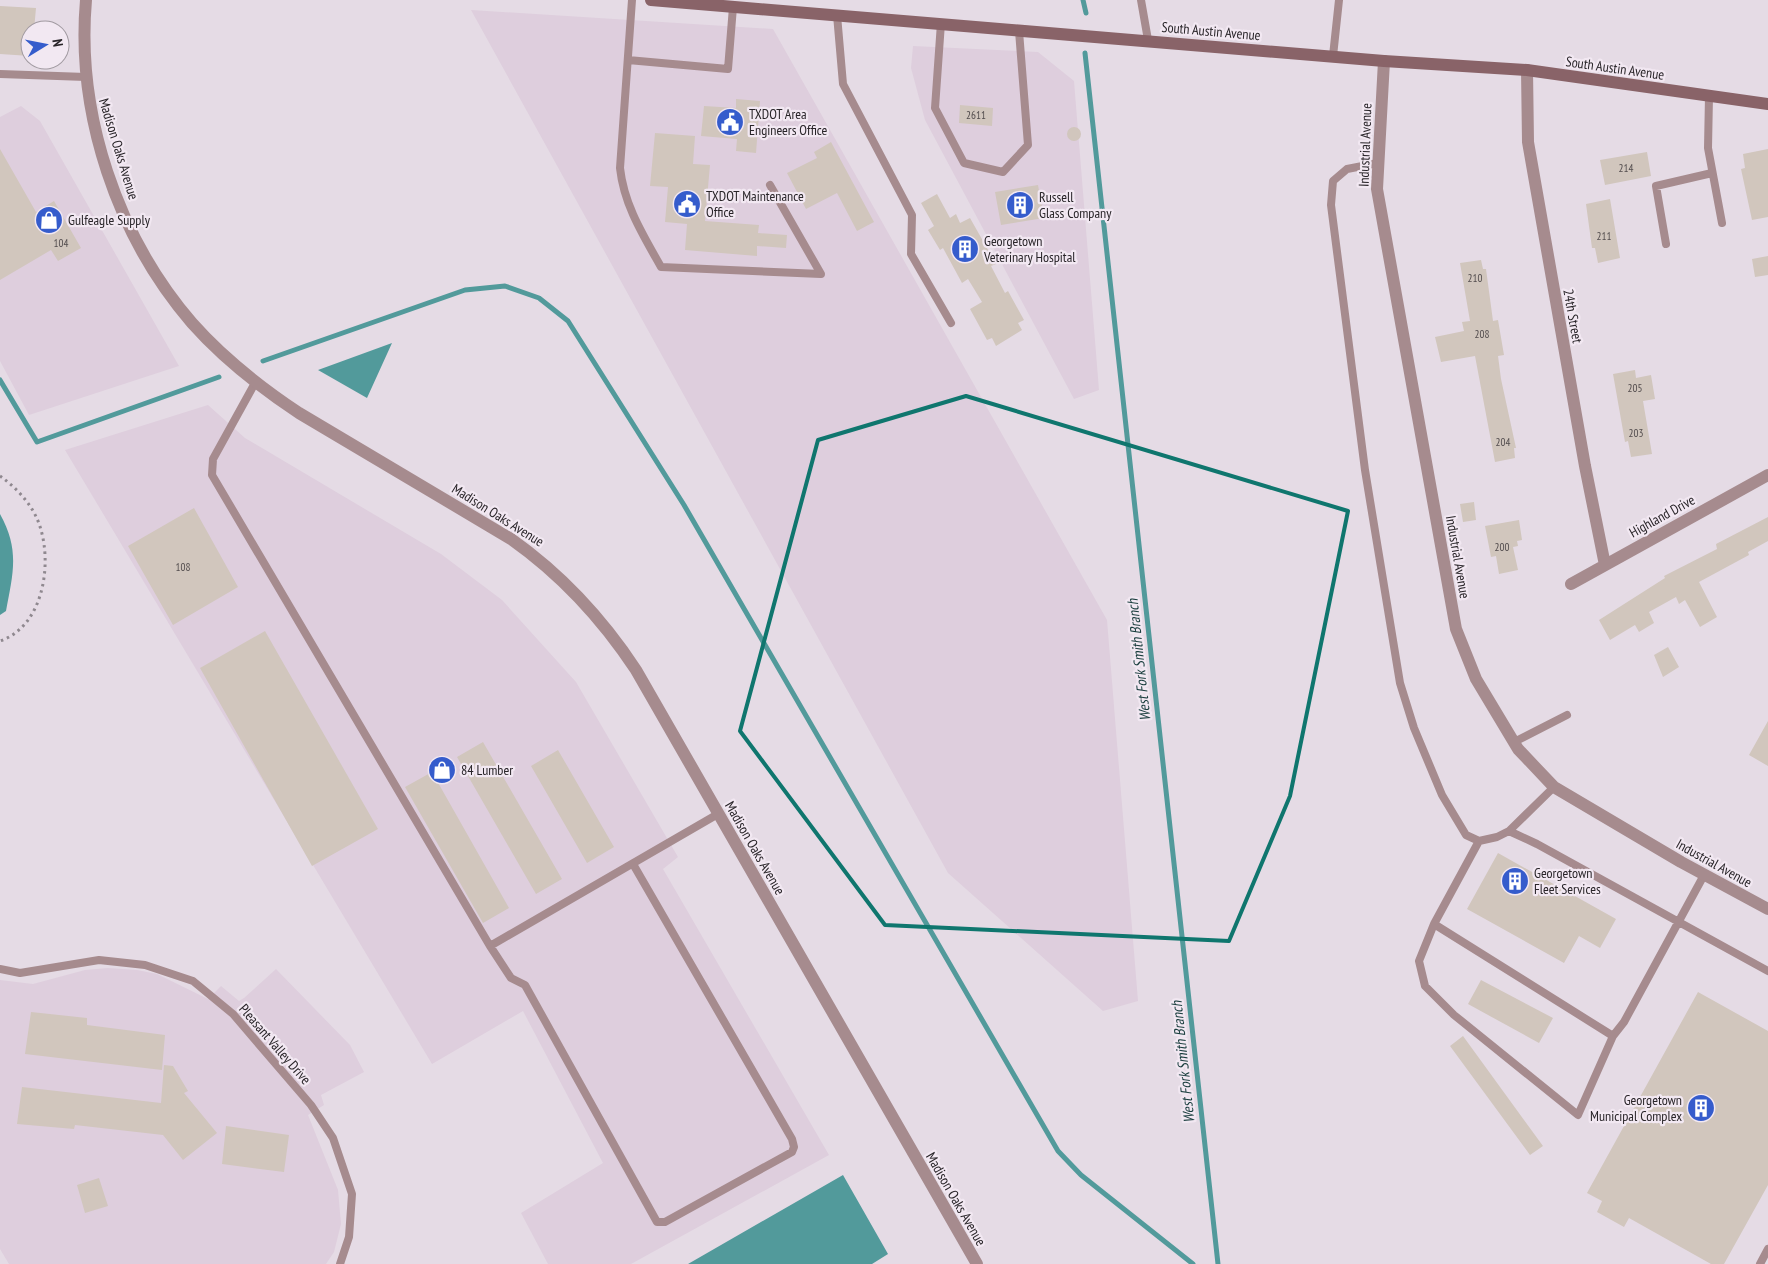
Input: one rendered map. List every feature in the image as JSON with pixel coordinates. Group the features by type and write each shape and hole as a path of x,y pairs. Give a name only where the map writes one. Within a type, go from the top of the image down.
{"main road":[{"name":"South Austin Avenue","path":"651,0 1384,61 1527,70 1768,104"}],"street":[{"name":"Madison Oaks Avenue","path":"86,0 84,24 87,97 94,129 120,204 136,240 169,294 192,323 256,383 299,413 511,538 540,559 567,583 615,638 636,670 976,1264"},
{"name":"Industrial Avenue","path":"1384,61 1377,189 1456,629 1476,679 1514,742 1554,787 1704,875 1768,909"},
{"name":"24th Street","path":"1527,70 1528,142 1584,466 1605,565"},
{"name":"Highland Drive","path":"1571,584 1768,475"}],"lane":[{"path":"632,0 620,168 622,184 634,221 661,267 821,274 770,185"},
{"path":"1141,0 1148,40"},
{"path":"1333,56 1339,0"},
{"path":"628,60 728,69 733,7"},
{"path":"837,16 843,84 912,215 911,254 951,323"},
{"path":"941,23 935,108 964,163 1003,172 1028,144 1020,31"},
{"path":"0,74 86,77"},
{"path":"1709,96 1707,132 1712,173 1722,223"},
{"path":"1378,162 1347,169 1333,180 1331,205 1365,470 1400,683 1414,728 1442,795 1466,836 1479,840 1497,838 1508,831 1554,787"},
{"path":"1666,244 1656,186 1712,173"},
{"path":"256,383 213,459 212,475 490,946 512,978 525,985 657,1222 666,1222 792,1152 794,1146 792,1139 633,864"},
{"path":"1514,742 1567,715"},
{"path":"490,946 718,814"},
{"path":"1508,831 1537,844 1768,971"},
{"path":"1479,840 1434,924 1419,961 1425,986 1454,1015 1578,1115 1612,1036 1624,1022 1704,875"},
{"path":"1434,924 1612,1036"},
{"name":"Pleasant Valley Drive","path":"0,969 20,973 100,960 145,965 193,981 233,1014 311,1104 333,1138 352,1194 349,1237 340,1264"},
{"path":"1760,1264 1768,1249"}],"path":[{"path":"0,476 13,485 32,511 41,529 44,568 42,586 30,621 20,631 0,641"}],"highlighted area":[{"path":"966,396 1348,511 1290,796 1229,941 885,925 740,731 818,440"}],"shaded area":[{"path":"471,10 773,29 1107,620 1138,1001 1103,1011 948,873"},
{"name":"Russell Glass Company","path":"913,46 1038,52 1074,81 1099,390 1074,399 925,120 911,68"},
{"path":"21,106 40,121 179,366 29,415 0,361 0,117"},
{"name":"84 Lumber","path":"208,405 245,438 441,554 502,600 576,682 678,857 663,869 829,1155 631,1264 548,1264 521,1213 603,1163 523,1011 432,1064 65,450"},
{"path":"108,968 137,970 157,974 208,999 221,986 239,1001 276,969 350,1045 364,1072 321,1095 324,1105 308,1115 338,1190 341,1224 334,1252 326,1264 9,1264 0,1249 0,980 33,984 85,970"}],"water":[{"path":"392,343 367,398 318,370"},
{"path":"0,514 13,550 13,562 6,611 0,615"},
{"path":"843,1175 888,1254 872,1264 688,1264"}],"building":[{"path":"0,6 36,8 35,20 20,20 20,55 0,54"},
{"name":"TXDOT Area Engineers Office","path":"736,99 760,101 756,153 736,151 737,139 701,136 704,106 736,108"},
{"path":"960,105 993,108 992,126 959,123"},
{"path":"1071,127 1077,127 1081,134 1077,141 1071,141 1067,137 1067,131"},
{"name":"TXDOT Maintenance Office","path":"655,133 695,136 693,164 710,165 705,221 759,225 758,233 787,235 786,248 757,246 757,256 685,250 687,224 665,222 668,187 650,186"},
{"path":"831,142 874,222 857,231 837,193 806,209 787,173 817,158 814,152"},
{"path":"0,149 36,212 54,201 81,248 58,261 51,250 0,280"},
{"path":"1768,149 1768,217 1752,220 1741,169 1745,168 1743,154"},
{"path":"1647,152 1651,176 1605,185 1600,160"},
{"name":"Russell Glass Company","path":"1038,185 1044,218 1001,225 995,192"},
{"path":"937,194 950,218 956,214 960,223 970,218 996,264 991,266 1005,293 1008,291 1024,320 1018,323 1022,330 996,346 992,338 987,340 970,309 982,302 968,279 962,283 943,248 940,250 928,230 934,226 921,203"},
{"path":"1610,199 1620,258 1598,263 1595,248 1592,248 1586,204"},
{"path":"1768,256 1768,275 1755,277 1752,259"},
{"path":"1481,260 1483,269 1486,269 1493,321 1498,320 1504,355 1498,356 1501,379 1516,448 1514,448 1515,458 1495,462 1475,356 1441,362 1435,337 1464,331 1462,322 1470,321 1460,263"},
{"path":"1635,370 1636,378 1651,375 1655,399 1643,401 1652,454 1631,457 1628,441 1625,442 1613,374"},
{"path":"1474,502 1476,520 1463,522 1460,504"},
{"path":"194,508 238,587 173,625 128,546"},
{"path":"1768,517 1768,541 1748,552 1749,555 1699,582 1717,617 1700,627 1685,600 1679,604 1676,597 1649,612 1654,623 1639,632 1635,625 1610,640 1599,620 1665,578 1664,576 1717,549 1716,544"},
{"path":"1519,520 1522,540 1517,541 1518,546 1513,547 1518,570 1499,574 1496,556 1491,557 1485,526"},
{"path":"265,631 378,829 312,866 200,668"},
{"path":"1668,647 1679,667 1663,677 1654,655"},
{"path":"1768,721 1768,766 1749,755"},
{"path":"483,742 562,879 536,894 457,757"},
{"path":"558,750 614,847 587,863 531,766"},
{"path":"432,772 509,908 483,923 405,787"},
{"name":"Georgetown Fleet Services","path":"1498,853 1616,919 1600,948 1579,936 1564,963 1467,909"},
{"path":"1481,980 1553,1018 1539,1043 1468,1004"},
{"name":"Georgetown Municipal Complex","path":"1698,992 1768,1031 1768,1185 1724,1264 1711,1264 1629,1218 1624,1227 1597,1212 1602,1201 1587,1193"},
{"path":"31,1012 87,1018 87,1025 165,1035 162,1070 25,1054"},
{"path":"1463,1036 1543,1146 1530,1155 1450,1046"},
{"path":"164,1065 173,1066 188,1091 184,1093 217,1133 183,1160 163,1135 75,1125 74,1129 17,1124 22,1087 161,1103"},
{"path":"226,1126 289,1135 284,1172 222,1164"},
{"path":"99,1178 108,1206 85,1213 77,1185"}],"waterway":[{"name":"West Fork Smith Branch","path":"1083,0 1086,13"},
{"name":"West Fork Smith Branch","path":"1085,53 1218,1264"},
{"path":"263,361 465,290 505,286 539,298 568,321 684,505 1058,1151 1081,1175 1193,1264"},
{"path":"0,380 37,442 219,377"}],"place":[{"name":"TXDOT Area Engineers Office","path":"730,122"},
{"name":"TXDOT Maintenance Office","path":"687,204"},
{"name":"Russell Glass Company","path":"1020,205"},
{"name":"Gulfeagle Supply","path":"49,220"},
{"name":"Georgetown Veterinary Hospital","path":"965,249"},
{"name":"84 Lumber","path":"442,770"},
{"name":"Georgetown Fleet Services","path":"1515,881"},
{"name":"Georgetown Municipal Complex","path":"1701,1108"}]}
